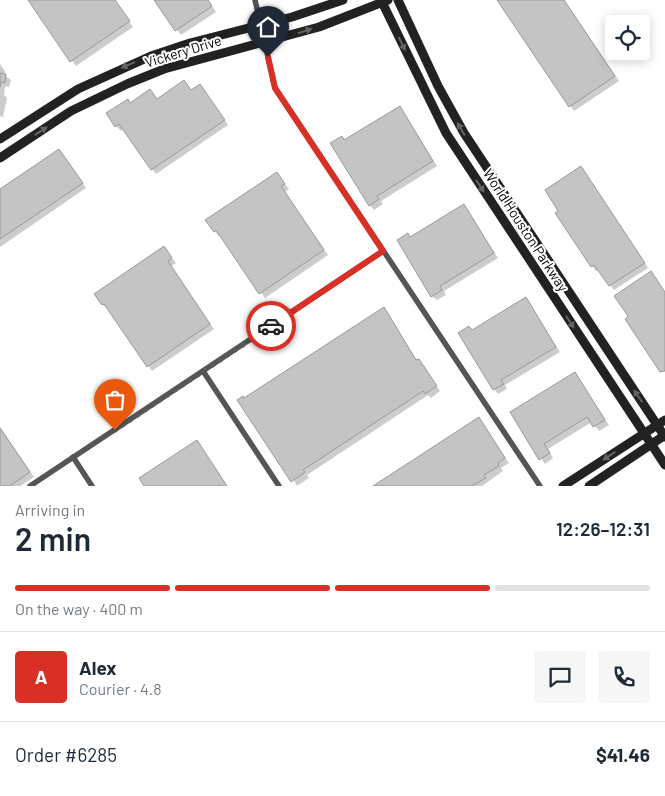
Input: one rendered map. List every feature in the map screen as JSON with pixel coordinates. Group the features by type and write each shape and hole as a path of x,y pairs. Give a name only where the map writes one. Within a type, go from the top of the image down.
{"street":[{"path":"255,0 275,88 540,486"},
{"name":"Vickery Drive","path":"0,139 47,107 107,74 190,43 261,25 343,0"},
{"name":"World Houston Parkway","path":"398,0 438,86 482,163 601,340 661,422 665,436"},
{"name":"Vickery Drive","path":"0,158 71,111 127,84 164,69 319,27 384,1"},
{"name":"World Houston Parkway","path":"384,1 425,93 446,133 665,465"},
{"path":"425,93 438,86"},
{"path":"470,171 482,163"},
{"path":"30,486 383,251"},
{"path":"533,265 545,257"},
{"path":"588,349 601,340"},
{"path":"203,371 279,486"},
{"path":"570,484 661,422"},
{"path":"589,486 665,436"},
{"path":"73,457 92,486"}],"building":[{"path":"28,0 115,0 130,21 70,62"},
{"path":"154,0 208,0 212,6 175,31"},
{"path":"497,0 564,0 615,76 569,107"},
{"path":"0,73 6,74 5,83 1,82 0,87"},
{"path":"184,80 191,90 200,84 225,120 151,170 119,124 115,127 106,113 128,99 130,103 150,89 157,99"},
{"path":"400,106 433,161 377,196 379,199 369,206 330,143 342,136 344,140"},
{"path":"59,149 83,183 0,239 0,189"},
{"path":"581,166 645,263 609,286 594,265 591,267 555,213 558,211 545,190"},
{"path":"277,172 285,184 281,186 324,250 259,294 216,230 214,232 205,220"},
{"path":"464,204 494,253 440,286 442,290 431,297 397,240 408,233 410,237"},
{"path":"164,246 172,258 168,261 210,324 147,367 104,304 102,305 94,294"},
{"path":"651,271 665,292 665,371 660,372 625,319 628,316 614,296"},
{"path":"526,297 556,347 501,380 504,384 493,390 458,333 469,326 472,330"},
{"path":"384,307 416,360 419,359 437,386 425,394 423,391 303,470 305,472 291,482 237,400 243,396 244,398"},
{"path":"575,372 605,420 593,427 587,417 544,444 550,453 539,460 510,412"},
{"path":"479,417 505,458 498,463 499,466 484,475 486,478 472,486 373,486"},
{"path":"0,428 30,472 10,486 0,486"},
{"path":"197,440 227,486 144,486 139,478"}],"way so far":[{"path":"115,430 271,326"}],"route":[{"path":"268,57 275,88 383,251 271,326"}]}
